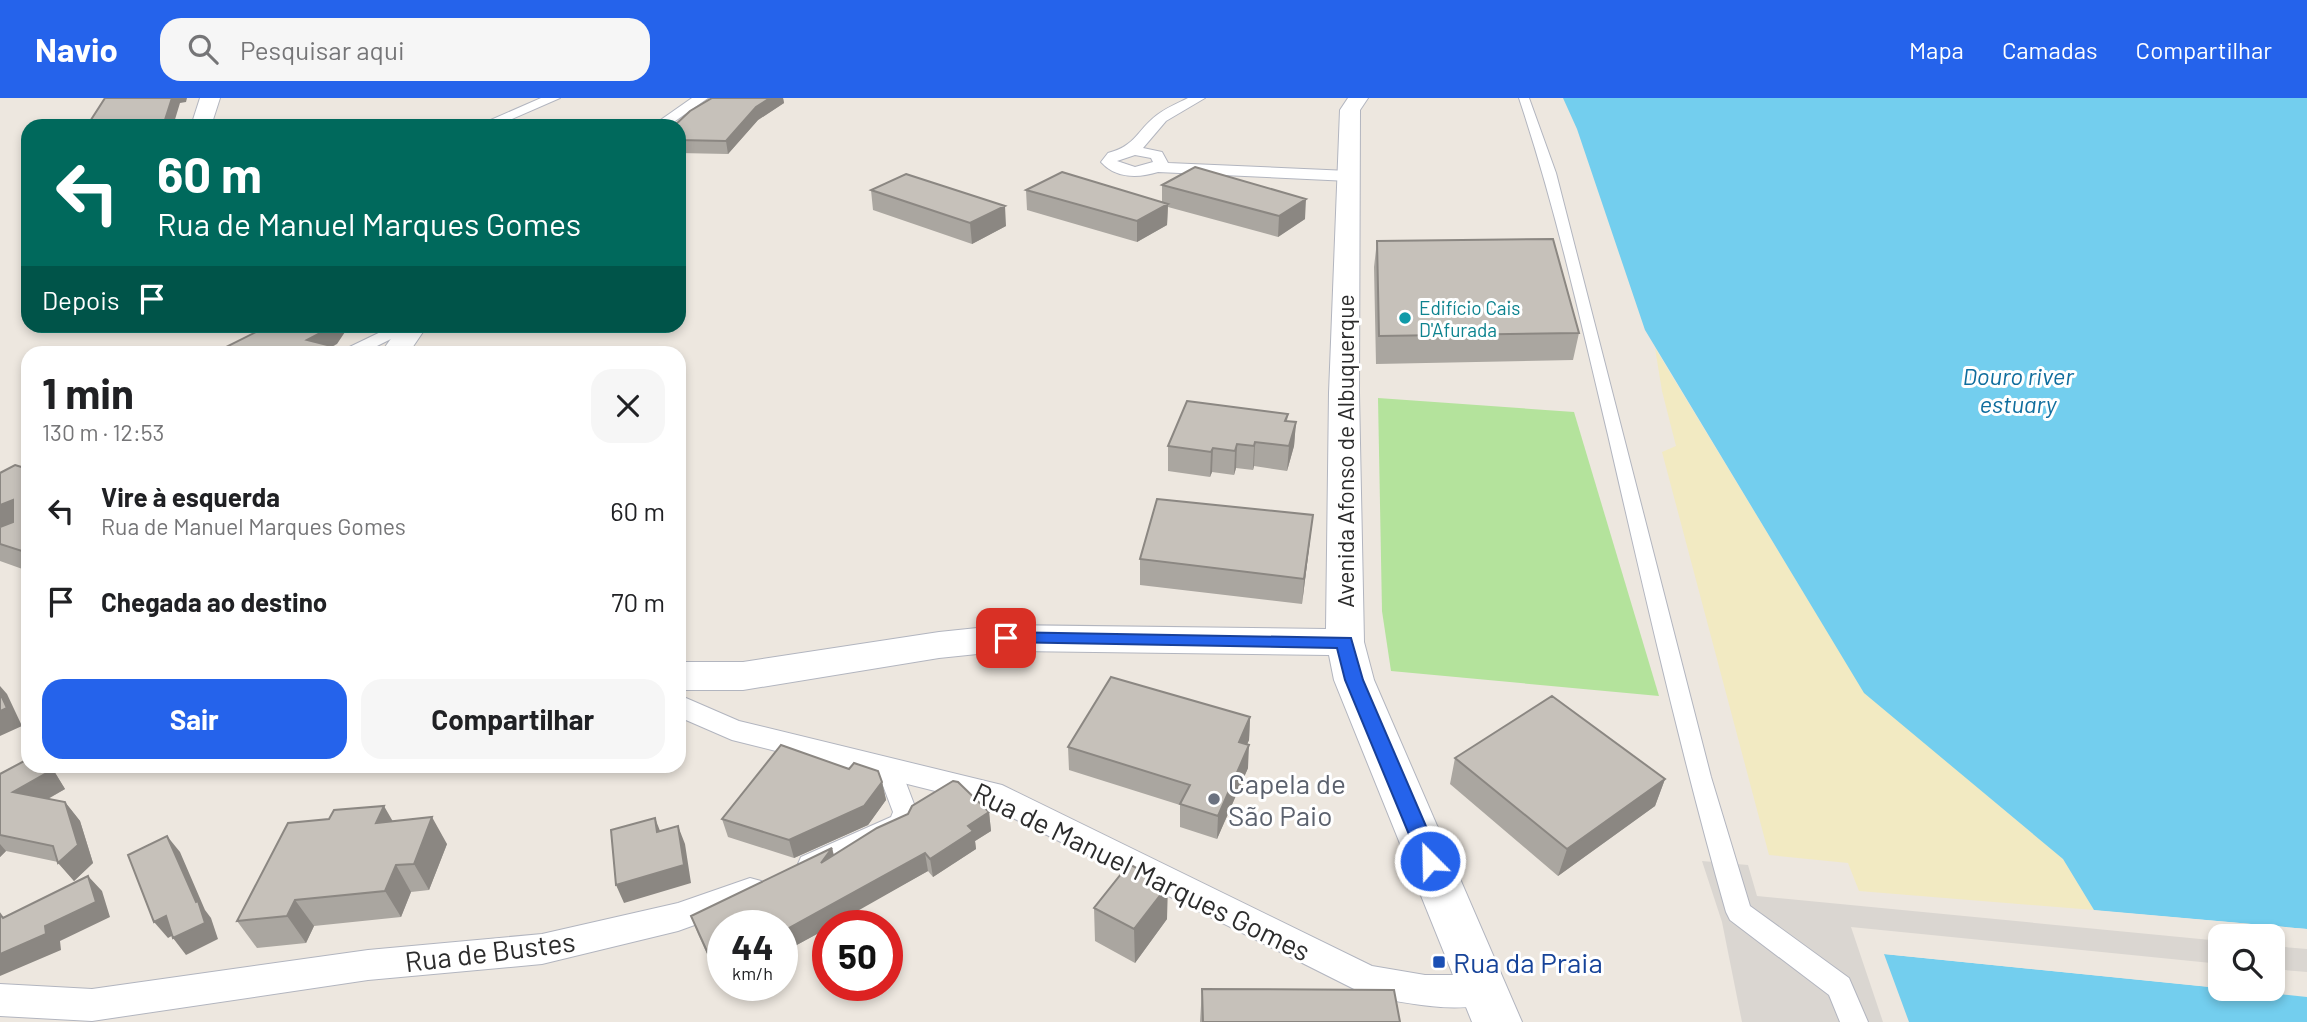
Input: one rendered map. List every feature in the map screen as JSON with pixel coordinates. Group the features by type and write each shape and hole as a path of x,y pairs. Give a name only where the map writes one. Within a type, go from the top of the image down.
{"main road":[{"path":"203,119 210,98"},
{"name":"Avenida Afonso de Albuquerque","path":"1358,98 1350,110 1345,318 1345,642 1354,680 1491,1006"},
{"path":"686,676 743,676 939,645 1006,638 1345,642"}],"street":[{"path":"501,119 553,98"},
{"path":"670,119 701,98"},
{"path":"1198,98 1161,118 1153,155 1132,171 1111,166 1110,159 1127,152 1153,155 1349,172"},
{"path":"1524,98 1550,173 1574,262 1699,777 1739,912 1839,987 1854,1022"},
{"path":"363,346 394,333"},
{"name":"Rua de Manuel Marques Gomes","path":"686,708 732,730 991,793 1368,981 1491,1006"},
{"path":"792,873 901,823 905,812 888,767"},
{"name":"Rua de Bustes","path":"0,1000 93,1006 368,965 542,948 678,917 761,887"}],"green space":[{"path":"1378,398 1574,412 1659,696 1391,671 1382,611"}],"sand":[{"path":"1655,348 1864,692 2063,859 2094,910 1859,891 1848,863 1769,855 1662,452 1676,446 1662,391"}],"shaded area":[{"path":"1702,861 1748,865 1757,896 2208,940 2208,963 1851,927 1883,1022 1742,1022 1722,922"},
{"path":"2285,947 2307,949 2307,972 2285,970"}],"water":[{"name":"Douro river estuary","path":"1563,98 2307,98 2307,929 2285,927 2285,924 2251,924 2094,910 2063,859 1864,693 1645,330 1577,129"},
{"path":"1884,954 2208,987 2208,1001 2285,1001 2285,995 2307,997 2307,1022 1909,1022"}],"pier":[{"path":"2090,910 2250,924 2212,924 2094,914"},
{"path":"2285,927 2307,929 2307,932 2285,930"},
{"path":"1882,951 2208,984 2208,987 1884,954"}],"building":[{"path":"105,98 172,98 165,119 92,119"},
{"path":"712,98 770,98 756,107 726,141 686,140 686,119 681,119"},
{"path":"1195,167 1306,199 1279,216 1162,185"},
{"path":"1062,172 1168,204 1137,221 1026,190"},
{"path":"906,174 1005,206 970,223 871,190"},
{"path":"1553,239 1579,333 1379,336 1377,241"},
{"path":"254,333 320,333 307,340 331,346 228,346"},
{"path":"1187,401 1288,414 1285,421 1296,422 1289,446 1255,442 1254,446 1237,444 1235,451 1213,448 1211,452 1168,446"},
{"path":"15,465 21,467 21,551 0,544 0,527 13,522 13,500 0,505 0,473"},
{"path":"1157,499 1313,515 1304,579 1140,559"},
{"path":"1111,677 1250,717 1239,742 1249,745 1218,816 1180,804 1190,785 1068,747"},
{"path":"0,693 7,708 0,711"},
{"path":"1552,696 1665,779 1567,849 1455,758"},
{"path":"781,745 849,769 854,763 878,771 882,782 864,806 789,840 722,819"},
{"path":"21,763 21,773 46,773 13,792 65,802 78,845 58,863 53,846 0,835 0,774"},
{"path":"953,781 958,782 989,812 968,826 973,831 930,859 925,853 822,910 812,910 812,915 798,923 798,910 707,910 707,951 691,916 832,848 821,863 877,828 908,814 912,806"},
{"path":"384,806 376,823 432,817 414,864 396,865 385,891 295,900 287,916 237,921 288,823 329,819 334,810"},
{"path":"655,818 657,832 678,826 684,865 616,885 611,830"},
{"path":"167,836 196,902 198,901 205,923 173,938 166,916 154,922 128,855"},
{"path":"1129,864 1168,885 1134,929 1094,908"},
{"path":"88,876 96,902 45,926 46,934 0,954 0,914 3,918"},
{"path":"1202,989 1394,990 1400,1022 1203,1022"}],"place":[{"name":"Edifício Cais D'Afurada","path":"1405,318"},
{"name":"Capela de São Paio","path":"1214,799"},
{"name":"Rua da Praia","path":"1439,962"}],"route":[{"path":"1006,638 1345,642 1354,680 1430,861"}]}
